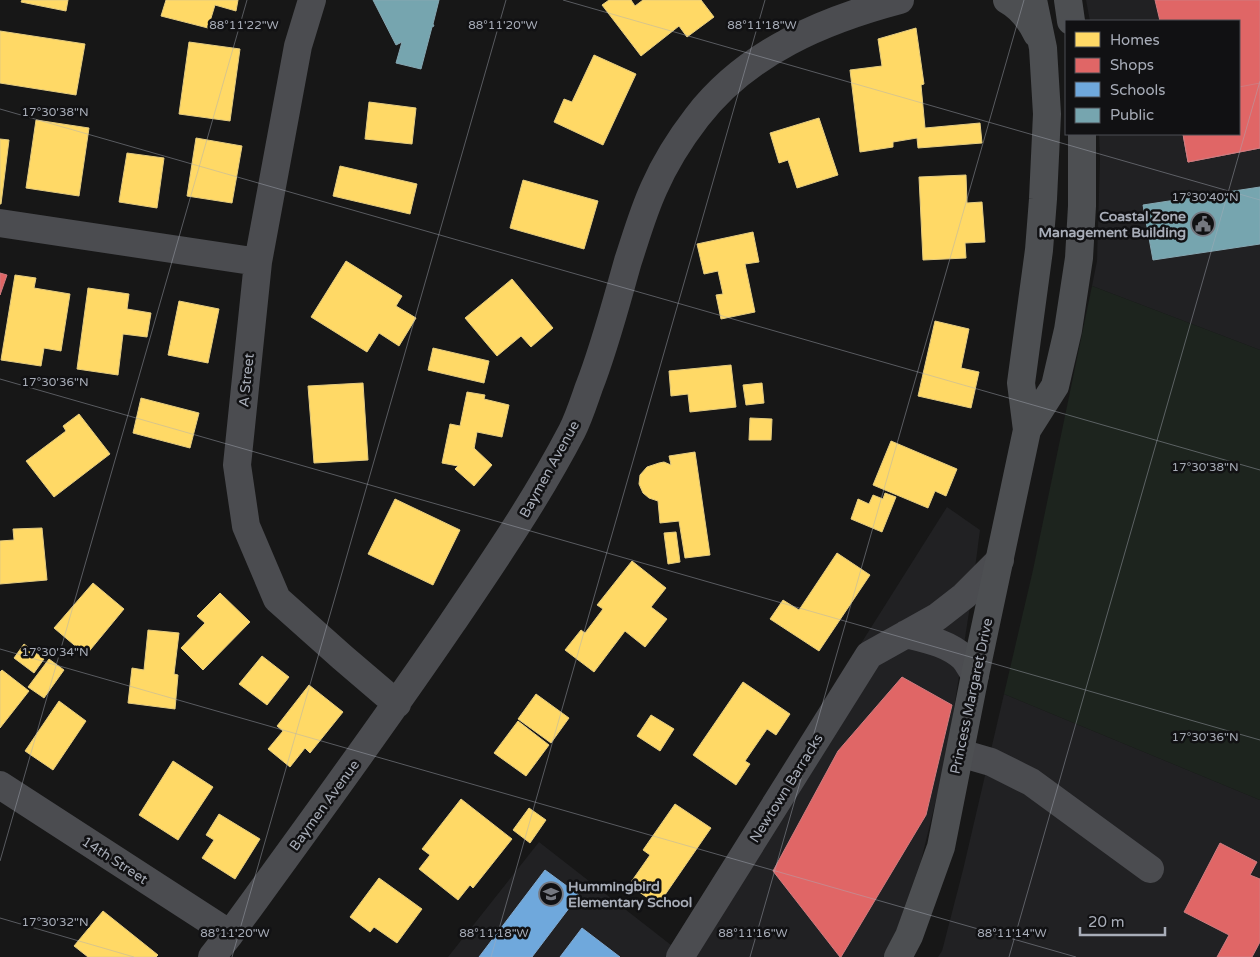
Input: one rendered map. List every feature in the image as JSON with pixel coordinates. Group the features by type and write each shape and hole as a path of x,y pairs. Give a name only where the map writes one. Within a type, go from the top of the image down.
{"main road":[{"path":"1007,0 1022,12 1033,26 1043,48"},
{"name":"Princess Margaret Drive","path":"898,957 909,936 940,848 1027,430 1020,383 1039,250 1047,114 1043,48 1033,0"},
{"path":"1068,0 1071,20"},
{"name":"Princess Margaret Drive","path":"1027,430 1055,386 1068,330 1079,258 1082,206 1082,135"}],"street":[{"name":"A Street","path":"312,0 298,46 258,262 237,465 246,526 278,598 397,704"},
{"name":"Baymen Avenue","path":"212,957 397,704 543,485 574,427 599,362 646,205 665,165 699,115 747,68 773,50 821,26 900,0"},
{"path":"0,223 258,262"},
{"name":"Newtown Barracks","path":"680,957 869,655 937,617 964,596 1000,560"},
{"path":"906,634 946,646 964,658 975,675"},
{"path":"960,753 991,762 1031,782 1150,869"},
{"name":"14th Street","path":"0,785 230,934"}],"shaded area":[{"path":"1086,0 1260,0 1260,350 1092,286 1097,261 1099,135 1240,135 1240,20 1090,20"},
{"path":"1092,286 1260,350 1260,800 1004,694 1033,570"},
{"path":"947,507 980,530 970,606 946,759 921,861 897,929 884,957 448,957 539,842 671,945"},
{"path":"1004,694 1260,800 1260,957 938,957 942,951 963,870"}],"building: Homes":[{"path":"22,0 68,0 66,11 21,2"},
{"path":"166,0 238,0 236,11 215,5 208,28 161,16"},
{"path":"609,0 631,0 635,6 643,0 701,0 714,17 687,37 679,26 641,56 602,5"},
{"path":"916,28 924,84 921,85 925,128 980,123 982,143 918,148 917,138 893,142 893,147 860,152 850,70 882,66 878,39"},
{"path":"0,31 85,44 76,95 0,83"},
{"path":"189,42 240,49 230,121 179,114"},
{"path":"594,55 636,74 603,145 554,122 564,99 572,102"},
{"path":"369,102 416,108 412,144 365,139"},
{"path":"819,118 838,175 797,188 788,160 779,163 770,133"},
{"path":"36,120 89,128 79,196 26,188"},
{"path":"196,138 242,146 232,203 187,196"},
{"path":"0,139 9,140 1,204 0,204"},
{"path":"127,153 164,158 157,208 119,202"},
{"path":"340,166 417,184 410,214 333,196"},
{"path":"966,175 967,203 982,202 985,242 965,243 966,258 923,260 919,177"},
{"path":"523,180 598,201 584,249 510,228"},
{"path":"753,232 759,262 745,264 755,312 721,319 716,295 723,294 718,271 704,274 697,244"},
{"path":"346,261 402,296 396,306 416,318 399,346 379,333 367,352 311,317"},
{"path":"15,275 36,278 34,288 70,294 61,351 44,348 41,366 1,360"},
{"path":"512,279 553,328 531,347 521,336 497,356 465,318"},
{"path":"88,288 129,294 127,309 151,313 147,337 123,334 118,375 77,369"},
{"path":"179,301 219,309 208,363 168,355"},
{"path":"935,321 969,329 961,368 979,372 971,408 918,396"},
{"path":"433,348 489,361 484,383 428,370"},
{"path":"731,365 736,407 690,412 688,394 671,396 669,371"},
{"path":"363,383 368,460 314,463 308,386"},
{"path":"762,383 764,403 746,405 743,385"},
{"path":"467,392 485,395 484,399 509,405 502,437 477,432 474,448 492,465 474,486 455,469 458,466 442,463 450,424 460,426"},
{"path":"141,398 199,413 190,448 133,433"},
{"path":"79,414 110,454 54,497 26,461 66,431 63,426"},
{"path":"750,418 772,419 771,440 749,440"},
{"path":"891,441 957,469 946,496 935,491 928,508 873,485"},
{"path":"695,452 710,555 685,558 679,521 660,523 658,501 649,498 643,493 639,484 640,475 647,467 664,462 671,465 669,456"},
{"path":"885,493 896,497 882,532 851,519 858,499 869,504 873,495 883,499"},
{"path":"395,499 460,530 433,585 368,554"},
{"path":"42,528 47,580 0,584 0,541 14,540 13,529"},
{"path":"676,532 680,562 668,564 664,533"},
{"path":"837,553 870,575 819,651 770,619 783,600 799,610"},
{"path":"632,561 666,588 651,607 667,619 645,647 625,631 594,672 565,650 581,630 585,633 603,609 597,605"},
{"path":"93,583 124,609 86,655 54,628"},
{"path":"220,593 250,622 203,670 181,648 205,623 197,616"},
{"path":"148,630 179,633 174,674 178,675 175,709 128,703 132,668 144,670"},
{"path":"24,644 44,659 34,673 14,658"},
{"path":"262,656 289,677 267,705 239,684"},
{"path":"49,659 64,670 44,698 28,687"},
{"path":"2,670 29,691 0,728 0,672"},
{"path":"743,682 790,714 776,735 767,729 745,761 750,764 736,785 693,755"},
{"path":"309,685 343,712 310,753 305,748 290,767 268,749 283,731 277,726"},
{"path":"536,694 569,718 551,743 518,719"},
{"path":"59,701 86,721 53,770 25,751"},
{"path":"651,715 674,729 660,751 637,736"},
{"path":"518,721 549,745 526,776 494,753"},
{"path":"173,761 213,787 178,840 139,815"},
{"path":"461,799 512,839 473,888 470,885 458,900 419,869 430,855 422,849"},
{"path":"675,804 711,828 658,905 629,885 650,855 643,850"},
{"path":"529,808 546,820 530,843 513,830"},
{"path":"219,814 260,839 235,879 202,858 214,840 206,835"},
{"path":"379,878 422,909 397,943 374,927 370,932 350,917"},
{"path":"103,911 158,955 156,957 88,957 74,946"}],"building: Shops":[{"path":"1155,0 1260,0 1260,148 1188,162 1183,135 1240,135 1240,20 1160,20"},
{"path":"1260,83 1260,148 1188,162 1183,135 1240,135 1240,87"},
{"path":"0,273 7,275 0,295"},
{"path":"902,677 952,705 926,815 840,957 773,871 838,751"},
{"path":"1220,843 1257,862 1250,875 1260,879 1260,942 1252,957 1217,957 1229,935 1184,912"}],"building: Schools":[{"path":"545,870 579,895 532,957 479,957"},
{"path":"582,928 620,957 560,957"}],"building: Public":[{"path":"373,0 439,0 434,26 432,27 421,69 396,63 402,42 396,45"},
{"name":"Coastal Zone Management Building","path":"1260,187 1260,244 1153,260 1143,205"}],"place":[{"name":"Coastal Zone Management Building","path":"1203,224"},
{"name":"Hummingbird Elementary School","path":"551,894"}]}
